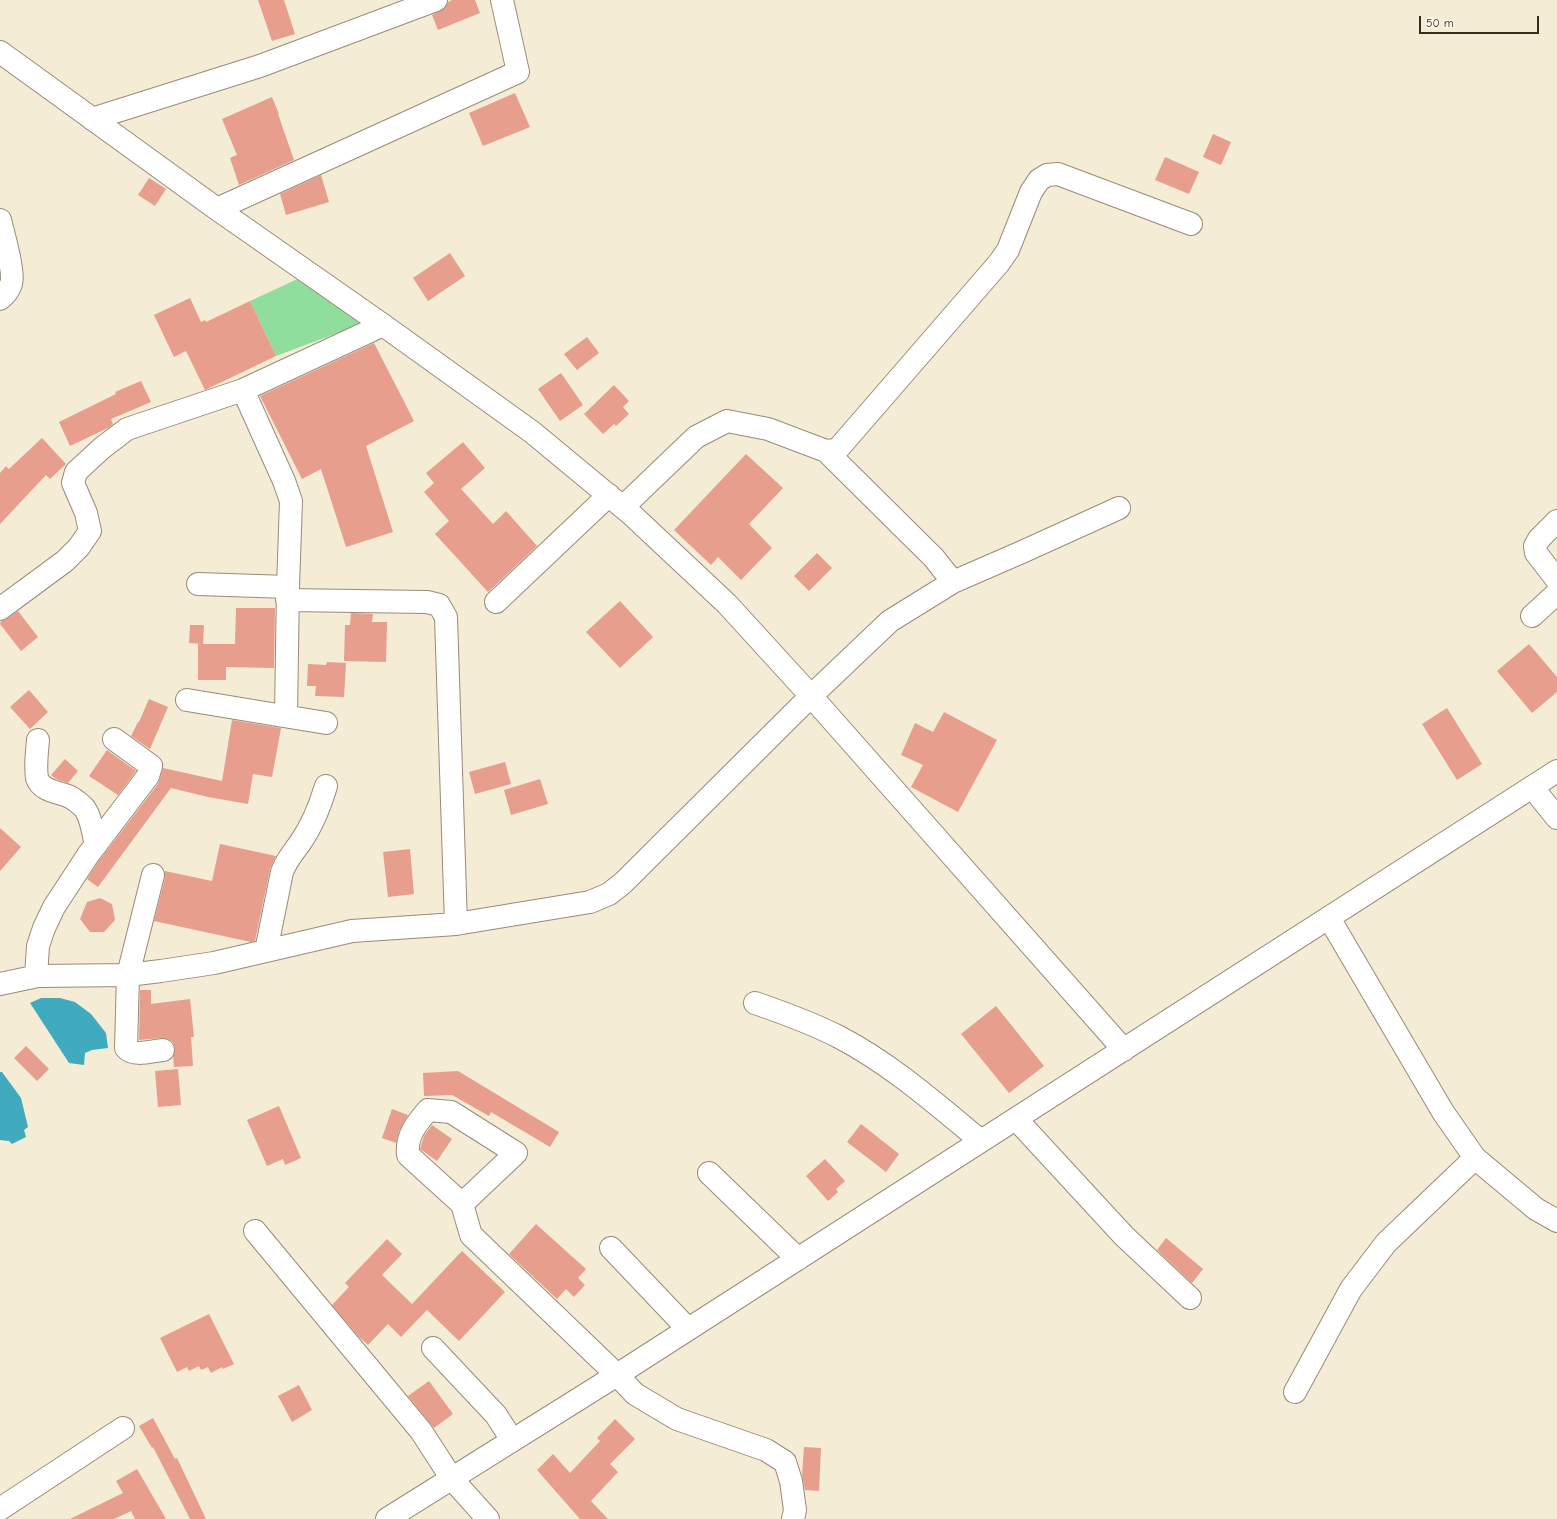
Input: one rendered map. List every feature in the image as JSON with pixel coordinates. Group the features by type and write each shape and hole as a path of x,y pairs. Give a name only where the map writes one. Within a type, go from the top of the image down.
{"street":[{"path":"92,119 260,66 436,0"},
{"path":"217,209 518,72 502,0"},
{"path":"4,61 92,119 217,209 383,324 532,432 616,501 727,604 811,696 1124,1050"},
{"path":"826,451 836,450 999,263 1008,250 1031,192 1039,180 1047,175 1058,174 1191,224"},
{"path":"0,220 11,268 12,283 4,296 0,299"},
{"path":"0,609 65,561 79,547 90,531 86,513 73,483 76,472 127,429 244,390 383,324"},
{"path":"244,390 284,481 291,501 286,716"},
{"path":"496,602 616,501 696,437 727,421 768,429 826,451 934,558 953,582"},
{"path":"0,984 36,976 128,975 214,964 352,931 456,924 590,902 609,894 623,883 811,696 890,621 953,582 1119,508"},
{"path":"1557,522 1539,539 1535,546 1536,553 1557,580"},
{"path":"198,584 288,593 427,602 439,605 446,617 456,924"},
{"path":"1532,616 1557,593"},
{"path":"187,700 326,723"},
{"path":"36,976 38,946 44,928 54,907 96,845 148,776 150,770 151,766 114,739"},
{"path":"38,740 36,761 38,779 46,788 53,792 69,796 85,809 91,823 96,845"},
{"path":"387,1519 617,1375 1557,771"},
{"path":"266,951 282,872 286,861 301,842 320,807 326,786"},
{"path":"1532,787 1557,818"},
{"path":"153,875 128,975 126,1048 128,1051 138,1053 163,1050"},
{"path":"1329,918 1443,1112 1475,1158 1536,1209 1557,1221"},
{"path":"755,1003 800,1019 840,1038 886,1066 981,1141"},
{"path":"462,1204 516,1153 451,1112 428,1110 418,1122 407,1144 408,1155 462,1204 471,1235 636,1394 678,1419 766,1450 785,1462 791,1480 795,1510 793,1519"},
{"path":"1016,1119 1124,1236 1190,1298"},
{"path":"1295,1392 1351,1289 1386,1243 1475,1158"},
{"path":"709,1173 798,1259"},
{"path":"255,1231 421,1431 452,1479 488,1519"},
{"path":"611,1248 688,1329"},
{"path":"433,1348 496,1415 512,1440"},
{"path":"0,1509 123,1428"}],"green space":[{"path":"304,276 361,323 276,356 250,301"}],"water":[{"path":"41,998 60,998 75,1002 91,1014 106,1033 108,1048 92,1050 85,1053 84,1065 69,1063 30,1003"},
{"path":"0,1072 2,1072 21,1098 28,1127 24,1130 26,1137 12,1144 9,1141 0,1140"}],"building":[{"path":"258,0 284,0 295,34 272,41"},
{"path":"452,0 475,0 480,13 438,30 432,15 445,8 448,2"},
{"path":"515,93 530,127 483,146 469,113"},
{"path":"272,97 294,160 239,185 230,158 237,155 222,119"},
{"path":"1213,134 1231,142 1221,165 1203,157"},
{"path":"1165,157 1199,172 1189,194 1155,180"},
{"path":"321,175 329,202 286,215 280,194"},
{"path":"149,178 166,189 155,206 138,195"},
{"path":"450,253 465,276 428,301 413,278"},
{"path":"190,298 201,322 205,320 206,322 250,301 276,356 205,390 186,351 174,357 154,315"},
{"path":"587,337 599,353 577,370 564,354"},
{"path":"374,343 414,421 366,446 393,532 346,547 321,469 302,479 260,396"},
{"path":"561,373 583,405 560,421 538,389"},
{"path":"141,381 151,402 111,419 113,424 110,427 70,446 59,422 116,394 115,392"},
{"path":"614,385 629,401 623,407 629,414 616,426 614,424 603,434 584,414"},
{"path":"42,438 66,464 50,479 46,475 0,524 0,473 6,466 9,469"},
{"path":"463,442 485,468 461,489 493,524 506,511 537,546 488,592 435,534 449,521 424,492 434,483 426,473"},
{"path":"746,454 783,488 749,524 772,548 741,580 718,557 711,565 674,530"},
{"path":"817,553 832,568 809,591 794,576"},
{"path":"620,601 653,637 620,668 586,632"},
{"path":"236,608 275,608 274,668 226,667 226,680 198,680 198,644 235,644"},
{"path":"18,611 38,637 21,651 0,624 1,621 7,619"},
{"path":"351,613 373,614 372,622 387,622 386,662 344,661 345,625 350,625"},
{"path":"190,625 204,625 203,644 189,643"},
{"path":"1529,644 1557,677 1557,692 1532,713 1497,671"},
{"path":"327,662 346,663 344,697 315,696 316,686 307,686 308,664 326,665"},
{"path":"29,690 48,712 30,729 10,707"},
{"path":"149,699 168,707 150,749 131,736"},
{"path":"1447,708 1482,764 1457,780 1422,724"},
{"path":"944,712 997,740 958,812 911,787 923,765 901,755 915,723 933,732"},
{"path":"232,720 281,728 272,777 253,774 248,804 208,797 171,788 98,887 87,879 98,862 158,784 163,768 222,781"},
{"path":"107,750 136,771 118,795 89,776"},
{"path":"65,759 78,771 68,783 56,779 51,775"},
{"path":"505,762 511,784 475,794 469,772"},
{"path":"540,779 548,804 511,815 504,790"},
{"path":"0,828 21,847 0,871"},
{"path":"220,844 276,856 270,869 255,941 251,942 154,921 165,878 165,871 212,881"},
{"path":"410,849 414,894 388,897 383,852"},
{"path":"100,898 112,904 115,920 104,932 90,932 80,919 87,902"},
{"path":"140,990 151,990 151,1004 190,999 194,1037 191,1037 193,1066 174,1067 173,1056 175,1048 173,1042 168,1039 161,1038 139,1040"},
{"path":"996,1006 1044,1066 1009,1093 961,1034"},
{"path":"26,1046 49,1069 37,1081 14,1058"},
{"path":"178,1069 181,1105 158,1107 155,1071"},
{"path":"458,1071 559,1132 550,1147 491,1112 489,1116 452,1095 424,1096 423,1073"},
{"path":"279,1106 301,1158 285,1165 283,1159 267,1166 247,1120"},
{"path":"392,1109 408,1115 399,1131 396,1143 382,1138"},
{"path":"861,1124 899,1154 886,1172 847,1142"},
{"path":"432,1125 452,1139 437,1161 420,1149 424,1136"},
{"path":"825,1159 845,1181 836,1189 838,1192 828,1201 806,1176"},
{"path":"536,1224 586,1269 578,1278 585,1285 574,1297 566,1289 557,1299 509,1254"},
{"path":"1166,1238 1203,1269 1192,1283 1157,1250"},
{"path":"387,1239 402,1254 382,1275 412,1304 462,1251 505,1292 459,1341 427,1310 401,1337 388,1324 368,1345 359,1337 332,1305 349,1287 345,1283"},
{"path":"209,1314 234,1364 223,1369 222,1367 211,1373 208,1367 201,1370 199,1366 189,1371 187,1367 177,1372 160,1338"},
{"path":"429,1381 453,1414 434,1428 408,1396"},
{"path":"299,1385 312,1410 292,1422 278,1396"},
{"path":"153,1418 175,1459 177,1458 206,1519 190,1519 153,1447 152,1448 139,1426"},
{"path":"615,1419 635,1439 610,1464 618,1472 591,1501 608,1519 580,1519 537,1470 553,1454 570,1473 600,1441 597,1438"},
{"path":"804,1447 821,1448 819,1491 805,1490 802,1475"},
{"path":"137,1469 166,1519 135,1519 131,1511 114,1519 70,1519 123,1493 116,1481"}]}
